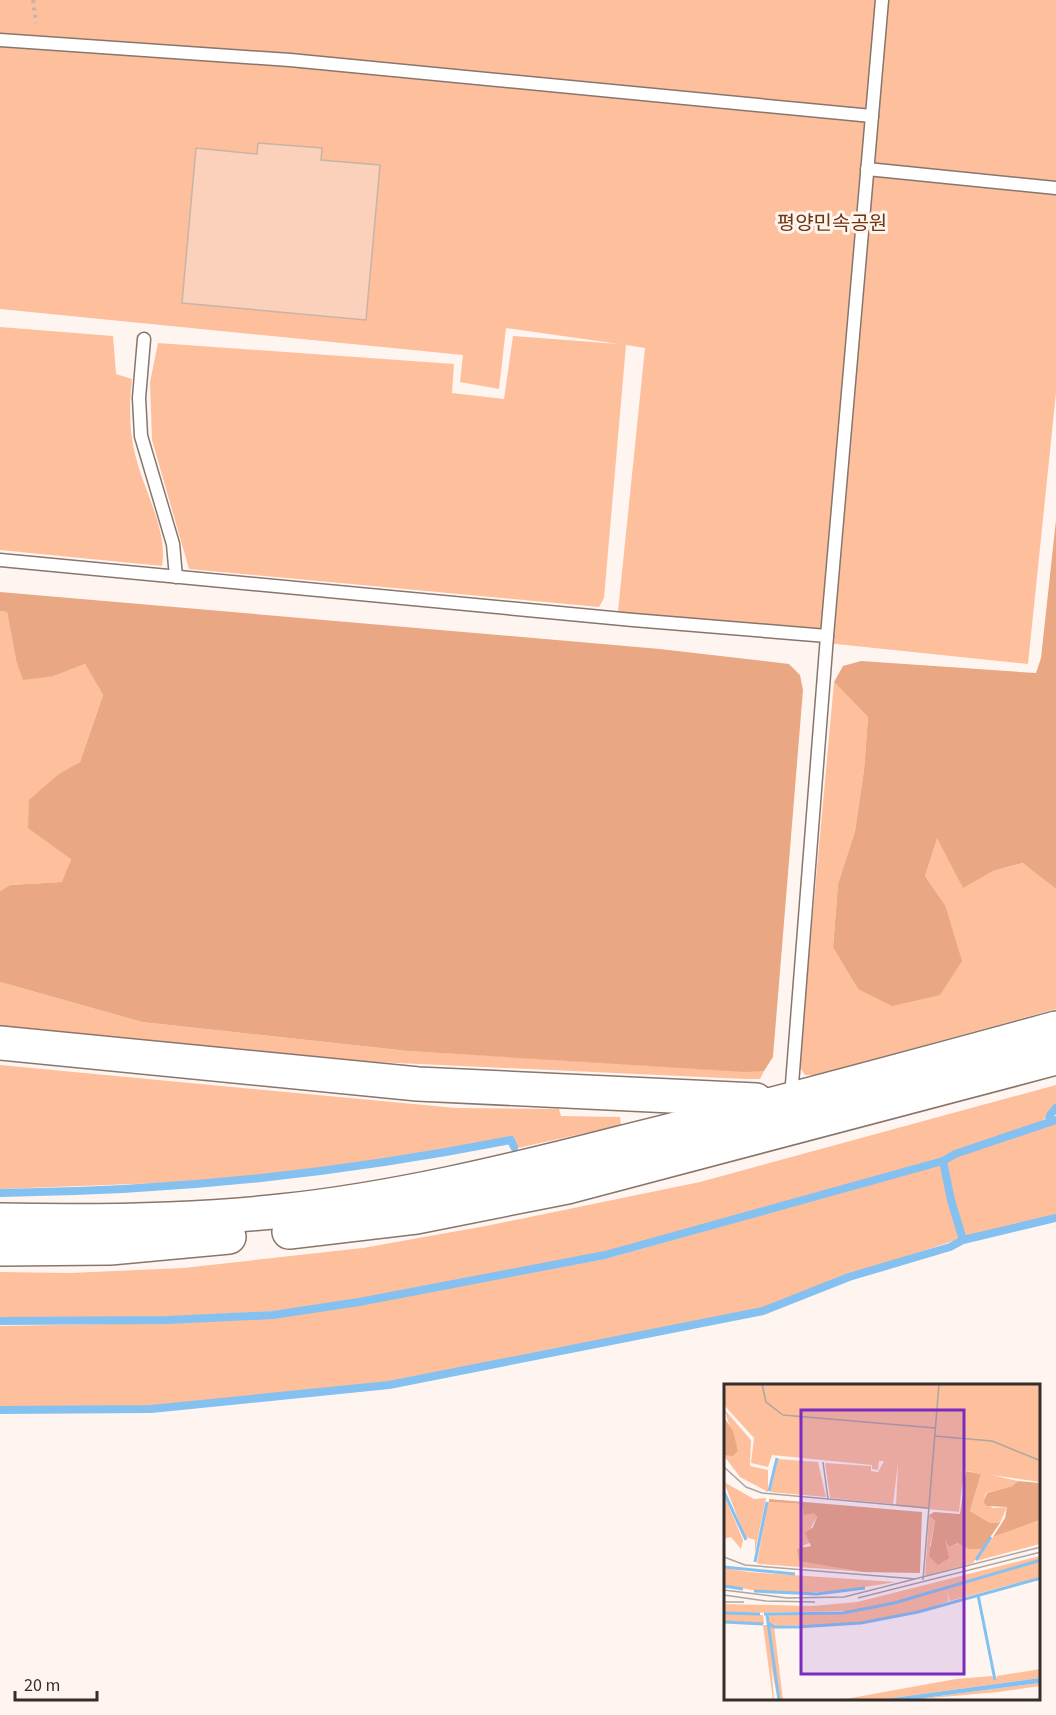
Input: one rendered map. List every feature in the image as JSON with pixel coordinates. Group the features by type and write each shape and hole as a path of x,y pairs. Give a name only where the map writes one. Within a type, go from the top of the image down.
{"highway":[{"path":"0,1220 116,1223 282,1211 391,1194 545,1162 791,1101 1056,1028"},
{"path":"0,1043 418,1084 791,1101"},
{"path":"0,1249 110,1248 416,1217 567,1186 1056,1058"}],"lane":[{"path":"791,1101 827,636 864,230 882,0"},
{"path":"0,40 290,60 872,116"},
{"path":"867,170 1056,188"},
{"path":"144,339 139,398 141,436 172,544 176,577"},
{"path":"0,560 827,636"}],"green space":[{"name":"평양민속공원","path":"0,0 1056,0 1056,393 1028,664 617,621 645,348 626,345 604,598 599,607 189,569 152,440 150,382 158,343 454,364 452,393 504,399 513,336 619,344 506,328 499,389 460,382 463,355 0,309"},
{"path":"0,327 113,336 116,374 132,379 130,409 132,438 136,458 159,526 162,539 162,566 0,550"},
{"path":"0,611 7,612 16,660 54,676 85,664 103,695 80,762 60,773 29,828 71,858 63,882 10,885 0,891"},
{"path":"834,682 868,717 864,770 855,831 838,884 833,946 858,989 945,905 925,876 937,837 963,887 993,871 1024,863 1056,889 1056,1009 816,1075 805,1075 799,1066"},
{"path":"0,982 142,1022 408,1051 764,1071 760,1079 745,1079 333,1060 0,1026"},
{"path":"0,1065 456,1108 559,1109 561,1116 620,1117 621,1125 518,1148 514,1137 324,1169 212,1181 0,1189"},
{"path":"1056,1085 1056,1104 1049,1115 1038,1124 1023,1131 971,1147 943,1160 604,1253 360,1300 274,1311 169,1317 0,1317 0,1272 70,1273 183,1268 363,1248 491,1225 700,1182"},
{"path":"1056,1122 1056,1215 965,1238 953,1199 947,1161"},
{"path":"941,1165 959,1239 762,1308 389,1383 151,1407 0,1408 0,1326 169,1323 274,1318 360,1305 605,1259"}],"shaded area":[{"path":"1056,520 1056,889 1023,863 993,871 963,888 937,838 925,876 945,905 962,961 940,995 892,1006 858,989 833,947 838,884 855,831 864,770 868,717 834,682 843,666 861,661 1036,673 1041,658"},
{"path":"0,592 660,649 789,664 800,675 803,690 773,1057 764,1071 745,1072 408,1051 142,1022 0,982 0,891 10,885 62,882 71,859 28,828 29,800 60,773 80,762 103,695 85,664 54,676 23,680 16,660 7,612 0,611"}],"building":[{"path":"258,143 322,148 321,160 380,165 366,320 182,303 196,148 257,154"}],"waterway":[{"path":"1049,1122 1050,1115 1056,1108"},
{"path":"0,1321 168,1320 273,1315 359,1302 605,1255 943,1161 955,1154 1056,1120"},
{"path":"0,1193 130,1189 193,1184 320,1171 511,1140 514,1147"},
{"path":"943,1161 951,1200 963,1240"},
{"path":"0,1410 151,1409 389,1385 763,1311 849,1277 950,1247 963,1240 1056,1218"}]}
